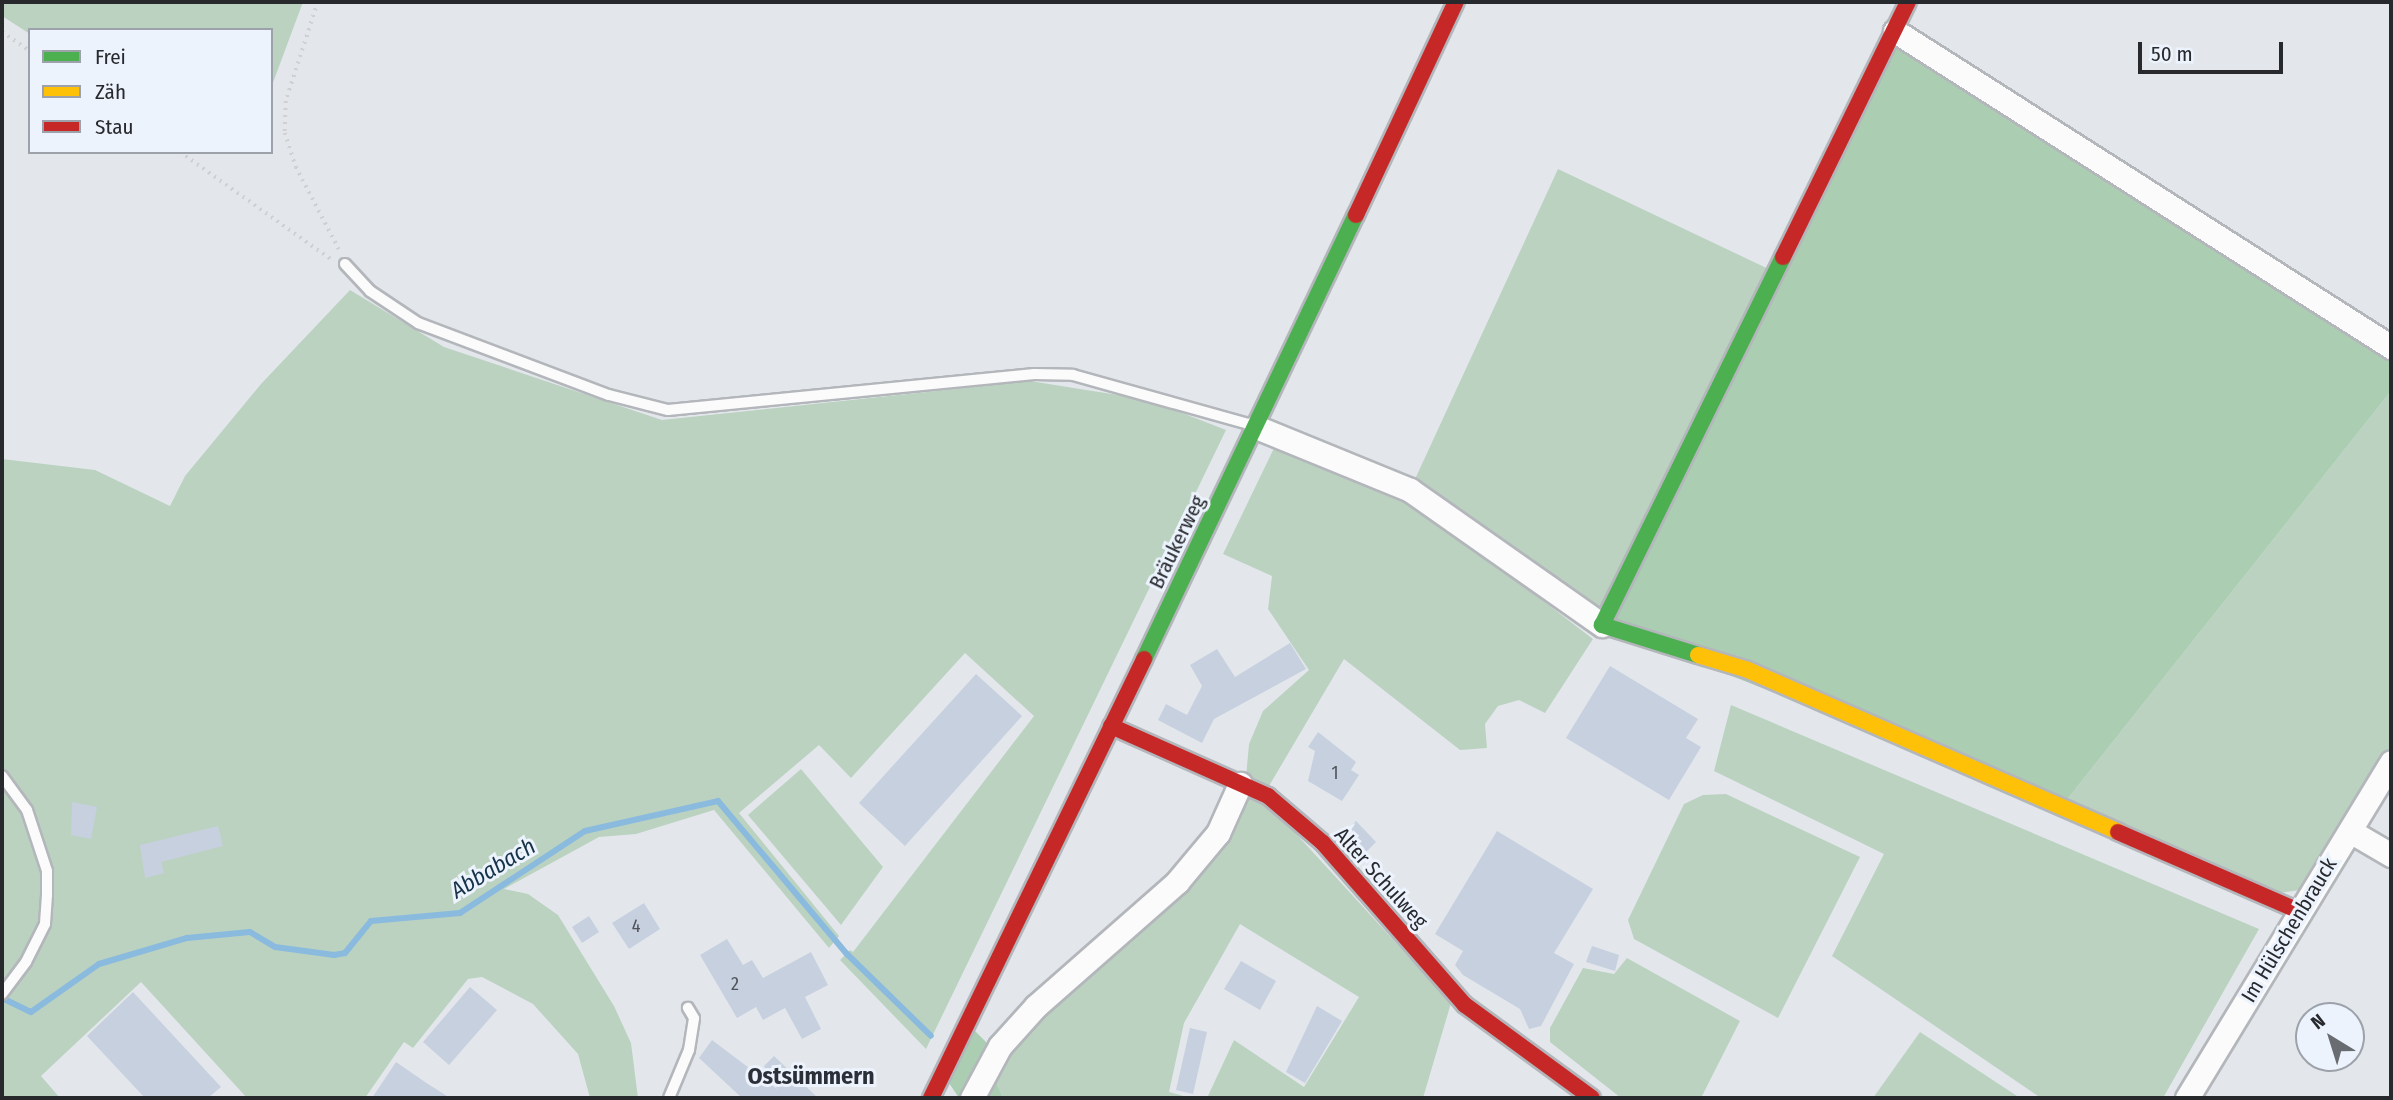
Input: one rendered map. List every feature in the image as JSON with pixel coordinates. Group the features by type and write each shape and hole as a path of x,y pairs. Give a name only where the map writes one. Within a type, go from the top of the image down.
{"street":[{"name":"Bräukerweg","path":"931,1098 1256,427 1456,2"},
{"path":"1602,625 1908,2"},
{"path":"1895,31 2391,346"},
{"path":"1256,427 1410,490 1602,625 1748,670 2301,912"},
{"name":"Alter Schulweg","path":"1111,726 1268,796 1322,843 1465,1005 1592,1098"},
{"name":"Im Hülschenbrauck","path":"2187,1098 2391,762"},
{"path":"972,1098 1000,1046 1036,1006 1177,882 1218,833 1240,784"},
{"path":"2350,831 2391,855"}],"lane":[{"path":"345,264 370,290 428,328 610,395 667,410 1047,374 1073,375 1194,405 1256,427"},
{"path":"2,776 27,810 47,872 44,924 26,962 3,993"},
{"path":"669,1098 689,1050 694,1018 688,1008"}],"path":[{"path":"318,2 286,101 285,133 296,167 345,264"},
{"path":"2,32 28,50"},
{"path":"183,154 330,260"}],"green space":[{"path":"2,2 303,2 273,83 273,28 28,28 28,33 2,16"},
{"path":"1895,31 2391,347 2391,391 2062,806 1602,625"},
{"path":"1558,169 1777,273 1602,625 1410,490"},
{"path":"350,290 444,347 662,420 1030,381 1149,400 1226,430 926,1049 840,960 850,950 853,952 1034,716 965,653 851,778 819,745 739,813 839,936 829,948 714,810 636,834 599,837 504,889 528,894 558,915 614,1006 631,1043 638,1098 590,1098 578,1054 533,1004 482,977 468,979 413,1048 404,1042 365,1098 247,1098 141,982 41,1076 60,1098 2,1098 2,459 95,470 170,506 185,476 261,384"},
{"path":"2391,391 2391,746 2307,889 2279,893 2062,806"},
{"path":"1276,444 1422,508 1593,639 1545,713 1519,700 1498,706 1485,724 1487,748 1460,750 1344,659 1269,786 1246,777 1249,744 1263,711 1309,670 1268,609 1272,576 1223,554"},
{"path":"1731,705 2259,929 2163,1098 2041,1098 1832,956 1884,854 1714,771"},
{"path":"801,769 883,867 841,925 748,815"},
{"path":"1245,792 1267,802 1451,1003 1423,1098 1207,1098 1234,1040 1304,1087 1359,997 1240,924 1184,1023 1169,1092 1191,1098 1003,1098 997,1084 1005,1047 1117,941"},
{"path":"1726,794 1860,857 1778,1018 1634,939 1628,920 1684,804 1703,795"},
{"path":"1627,958 1740,1021 1701,1098 1621,1098 1550,1042 1550,1028 1583,968 1614,974"},
{"path":"972,1028 1001,1057 997,1084 1003,1098 959,1098 947,1080"},
{"path":"1920,1032 2020,1098 1873,1098"}],"building":[{"path":"1290,643 1306,669 1214,719 1202,743 1158,720 1166,704 1187,715 1202,686 1190,665 1217,649 1235,677"},
{"path":"1610,666 1698,719 1686,738 1701,747 1669,800 1566,738"},
{"path":"976,674 1022,716 905,846 859,803"},
{"path":"1318,732 1356,762 1351,770 1359,775 1342,801 1308,781 1315,751 1308,747"},
{"path":"72,802 97,807 91,839 71,835"},
{"path":"1356,821 1376,842 1360,858 1341,836"},
{"path":"218,826 223,846 161,862 164,873 145,878 140,845"},
{"path":"1497,831 1593,889 1554,953 1574,964 1541,1026 1529,1029 1520,1009 1463,975 1455,965 1463,951 1435,934"},
{"path":"644,903 660,929 629,949 612,923"},
{"path":"589,916 599,932 582,943 572,927"},
{"path":"727,939 743,965 752,960 763,978 811,952 828,985 805,997 821,1029 802,1039 785,1008 763,1020 756,1007 737,1018 700,955"},
{"path":"1592,946 1619,955 1615,971 1586,962"},
{"path":"1241,961 1276,981 1260,1010 1224,989"},
{"path":"470,987 497,1010 449,1065 423,1042"},
{"path":"133,992 221,1087 208,1098 145,1098 87,1036"},
{"path":"1317,1006 1342,1021 1305,1083 1286,1072"},
{"path":"1190,1028 1207,1032 1193,1094 1176,1090"},
{"path":"712,1040 777,1089 764,1066 774,1056 818,1098 742,1098 699,1058"},
{"path":"396,1062 425,1082 450,1098 372,1098"}],"waterway":[{"name":"Abbabach","path":"2,998 31,1012 99,964 187,938 250,932 275,947 334,955 345,953 371,921 460,913 585,831 718,801 847,954 931,1036"}],"traffic: fast":[{"path":"1144,659 1356,215"},
{"path":"1698,655 1602,625 1783,257"}],"traffic: slow":[{"path":"1698,655 1748,670 2118,832"}],"traffic: jam":[{"path":"1356,215 1456,2"},
{"path":"1783,257 1908,2"},
{"path":"931,1098 1144,659"},
{"path":"1111,726 1268,796 1323,843 1465,1005 1592,1098"},
{"path":"2118,832 2301,912"}],"district":[{"name":"Ostsümmern","path":"811,1077"}]}
